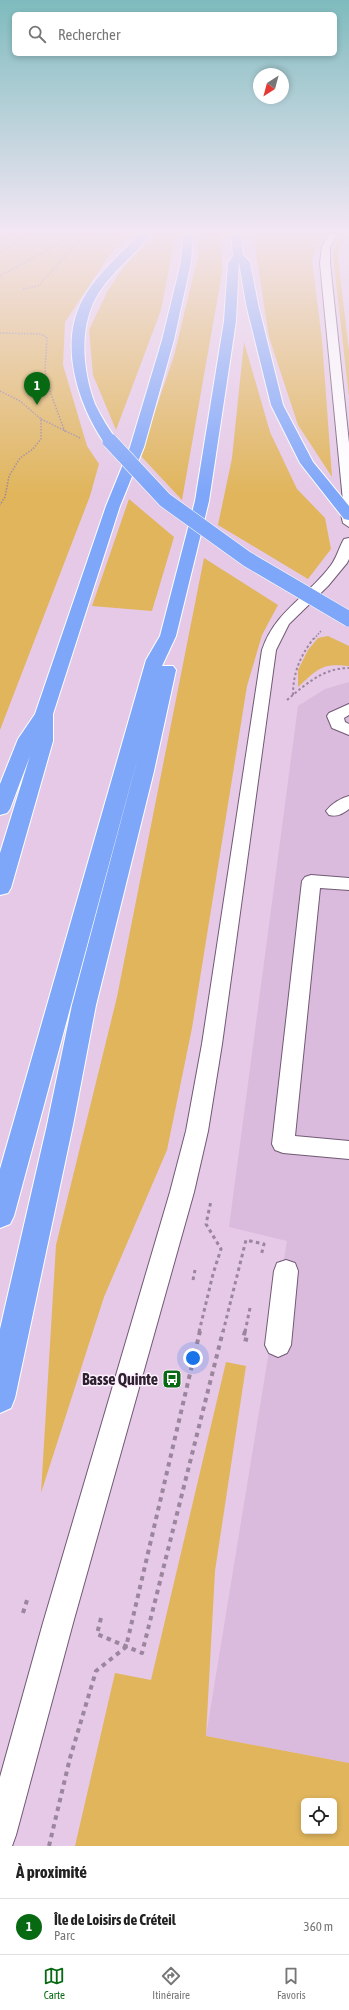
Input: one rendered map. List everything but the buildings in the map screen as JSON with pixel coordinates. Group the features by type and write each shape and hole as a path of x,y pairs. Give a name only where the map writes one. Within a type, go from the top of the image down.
{"highway":[{"path":"82,320 80,328 79,368 89,404 110,441 164,500 246,559 349,620"},
{"path":"0,808 27,739 44,714 113,506 137,447 173,320"},
{"path":"0,1398 84,1005 144,771 168,662 168,636 202,501 230,320"},
{"path":"256,320 278,405 307,463 348,518"},
{"path":"0,1216 155,660 168,636"},
{"path":"0,888 44,741 44,714"}],"lane":[{"path":"331,320 349,502 348,518"},
{"path":"0,1835 60,1617 182,1192 197,1131 212,1044 269,650 274,635 286,618 338,567 346,554 349,542"},
{"path":"349,709 335,716 338,725 349,730"},
{"path":"335,811 349,801"},
{"path":"349,884 311,881 283,1144 349,1150"},
{"path":"278,1345 286,1271"}],"path":[{"path":"0,333 40,334 46,336 46,370 51,394 65,432"},
{"path":"0,391 20,401 41,419 65,432 83,439"},
{"path":"0,505 5,497 9,476 16,464 20,458 33,449 41,439 41,419"},
{"path":"294,695 295,669 304,650 324,626"},
{"path":"284,696 283,703 322,672 340,668 349,668"},
{"path":"49,1846 70,1758 96,1671 126,1647 213,1274 221,1249 206,1224"},
{"path":"100,1618 97,1634 142,1653 246,1240 264,1244 261,1258"},
{"path":"193,1280 194,1270"},
{"path":"251,1302 243,1339 278,1345"},
{"path":"23,1613 28,1597"}],"shaded area":[{"path":"0,320 66,320 63,365 87,446 99,464 90,496 0,730"},
{"path":"94,320 157,320 116,430 93,375 89,330"},
{"path":"183,320 214,320 182,500 140,455 174,356"},
{"path":"266,320 320,320 332,477 298,425 269,337"},
{"path":"340,320 345,320 349,351 349,397"},
{"path":"244,342 270,432 297,489 325,518 331,549 308,579 218,525 232,458"},
{"path":"129,499 174,537 152,611 92,606"},
{"path":"204,558 278,605 262,635 247,686 192,1028 167,1150 104,1297 41,1493 56,1245 117,997"},
{"path":"328,636 349,646 349,666 332,665 320,669 298,687 298,670 308,650 318,638"},
{"path":"349,682 349,1763 206,1736 287,1241 229,1227 298,706 325,689"},
{"path":"226,1362 246,1366 215,1571 206,1736 349,1763 349,1846 75,1846 115,1673 151,1680"}],"place":[{"name":"Île de Loisirs de Créteil","path":"37,405"},
{"name":"Basse Quinte","path":"172,1379"}]}
